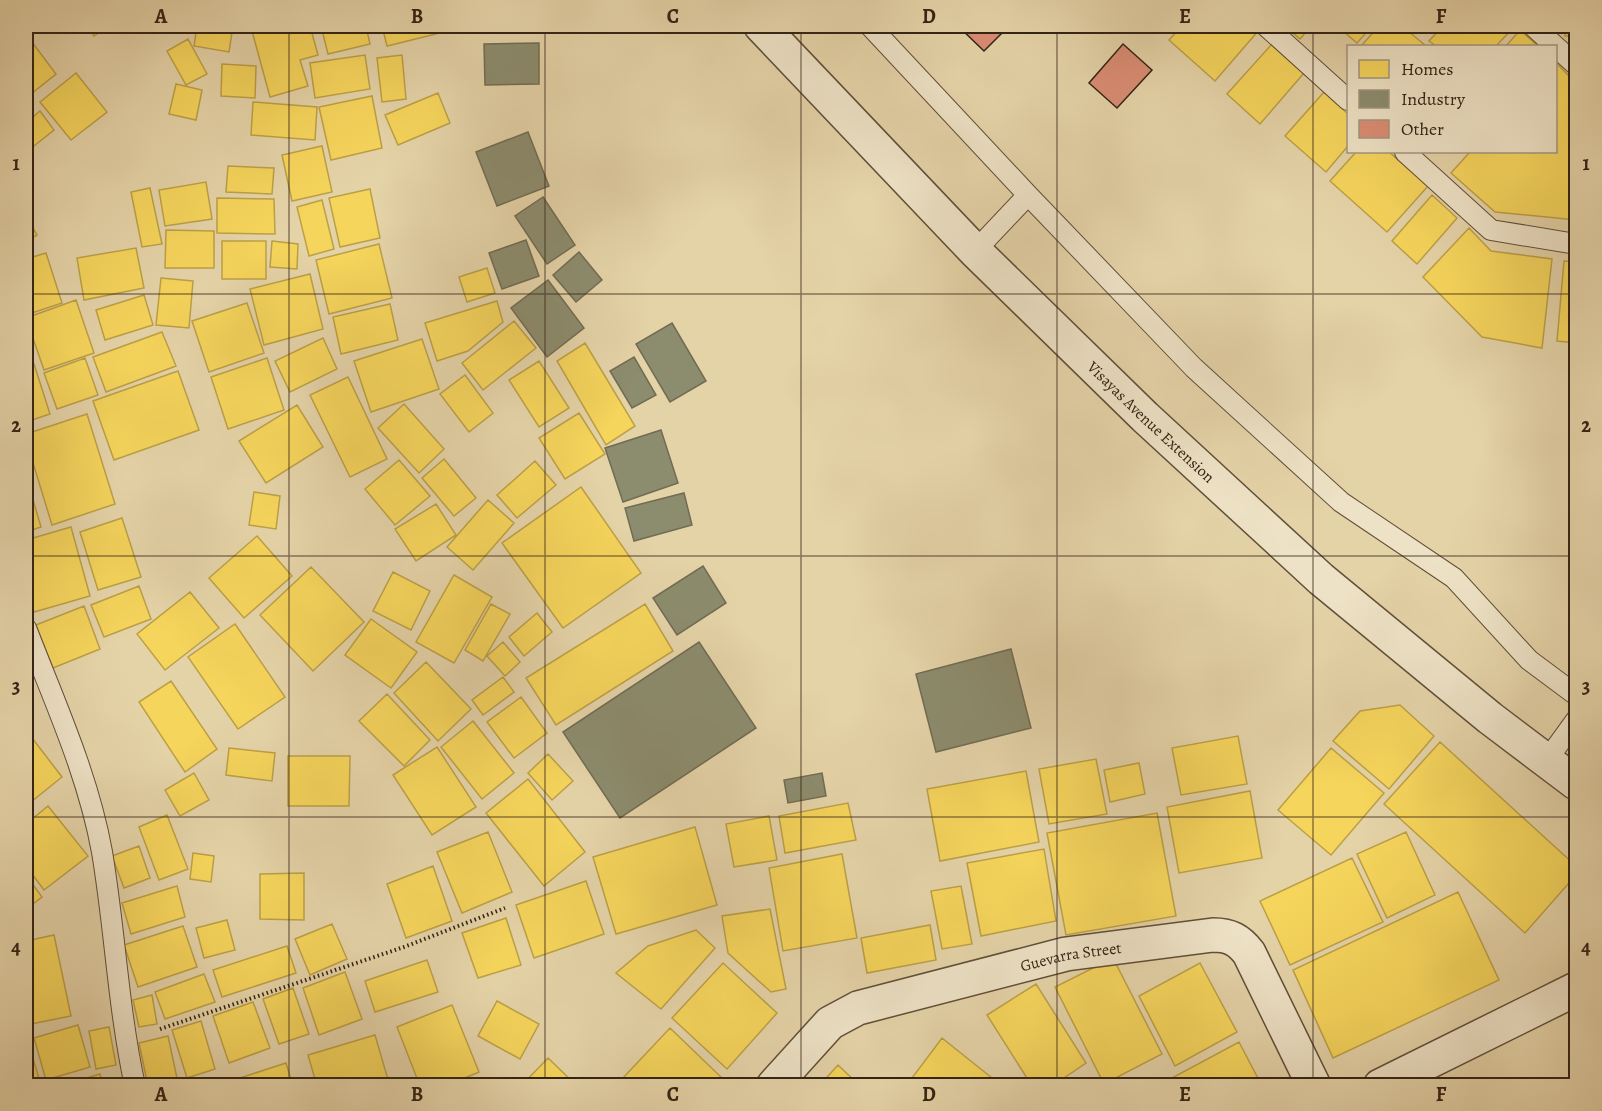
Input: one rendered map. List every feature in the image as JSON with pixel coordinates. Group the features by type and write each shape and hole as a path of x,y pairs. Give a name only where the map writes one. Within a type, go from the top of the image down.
{"street":[{"name":"Visayas Avenue Extension","path":"761,26 975,251 1145,417 1321,579 1490,718 1576,783"},
{"name":"Guevarra Street","path":"773,1086 830,1023 858,1008 1066,954 1227,935 1240,942 1249,953 1314,1086"},
{"path":"1380,1086 1576,989"}],"lane":[{"path":"870,26 1194,368 1341,502 1454,578 1529,660 1576,695"},
{"path":"1266,26 1347,99"},
{"path":"1533,26 1554,45"},
{"path":"1557,48 1576,65"},
{"path":"1406,153 1491,230 1576,244"},
{"path":"975,251 1028,195"},
{"path":"26,628 74,752 90,803 101,851 125,1041 135,1086"},
{"path":"1547,760 1576,720"}],"path":[{"path":"125,1041 404,946 506,908"}],"building: Homes":[{"path":"87,26 109,26 94,36"},
{"path":"197,26 233,26 229,52 194,46"},
{"path":"274,26 310,26 318,55 300,60 308,86 270,97 252,31"},
{"path":"321,26 366,26 370,44 328,54"},
{"path":"382,26 434,26 436,34 387,46"},
{"path":"1182,26 1254,26 1259,30 1215,81 1169,40"},
{"path":"1285,26 1311,26 1300,39"},
{"path":"1337,26 1372,26 1357,43"},
{"path":"1379,26 1402,26 1425,45 1362,45"},
{"path":"1443,26 1515,26 1497,45 1435,45 1429,41"},
{"path":"1566,26 1576,26 1576,36 1565,36"},
{"path":"1520,30 1537,45 1507,45"},
{"path":"26,34 56,74 26,98"},
{"path":"188,39 207,74 186,85 167,51"},
{"path":"1272,44 1304,73 1260,124 1227,94"},
{"path":"365,55 370,89 315,98 310,63"},
{"path":"402,55 406,99 382,102 377,58"},
{"path":"222,64 256,66 255,98 221,96"},
{"path":"1557,64 1576,83 1576,220 1495,212 1451,173 1469,153 1557,153"},
{"path":"76,73 107,112 71,140 40,102"},
{"path":"176,84 202,90 196,120 169,114"},
{"path":"1324,92 1347,113 1347,147 1326,172 1285,136"},
{"path":"438,93 450,123 398,145 385,115"},
{"path":"372,96 382,148 331,160 319,107"},
{"path":"253,102 317,107 315,140 251,135"},
{"path":"40,111 54,130 34,146 26,134 26,123"},
{"path":"322,146 332,192 292,201 282,155"},
{"path":"1355,153 1390,153 1428,186 1387,232 1330,181"},
{"path":"228,166 274,168 272,194 226,192"},
{"path":"206,182 212,219 165,226 159,190"},
{"path":"150,188 162,244 142,247 131,192"},
{"path":"370,189 380,238 340,247 329,198"},
{"path":"1432,195 1457,218 1417,264 1392,241"},
{"path":"217,198 274,199 275,234 217,233"},
{"path":"322,200 334,249 309,256 297,207"},
{"path":"26,216 37,235 26,242"},
{"path":"1469,228 1491,251 1552,259 1542,348 1482,337 1423,277"},
{"path":"166,230 214,231 214,268 165,268"},
{"path":"222,241 266,241 266,279 222,279"},
{"path":"272,241 298,244 297,269 270,267"},
{"path":"379,244 392,298 329,314 316,260"},
{"path":"136,248 144,288 84,300 77,258"},
{"path":"46,253 62,303 26,315 26,259"},
{"path":"1564,261 1576,262 1576,343 1557,341"},
{"path":"487,268 495,293 467,302 459,277"},
{"path":"310,274 323,329 264,345 250,289"},
{"path":"161,278 193,281 189,328 156,325"},
{"path":"144,295 153,325 105,340 96,310"},
{"path":"76,300 94,353 44,370 26,318"},
{"path":"497,301 503,322 468,351 437,361 425,323"},
{"path":"247,303 264,353 209,372 192,321"},
{"path":"390,304 398,340 341,354 333,317"},
{"path":"514,321 536,348 483,390 462,363"},
{"path":"162,332 176,366 106,392 93,357"},
{"path":"323,338 337,369 290,392 275,361"},
{"path":"422,339 439,389 371,412 354,361"},
{"path":"585,343 635,426 606,445 557,361"},
{"path":"85,358 98,395 57,409 44,373"},
{"path":"267,358 284,410 228,429 211,377"},
{"path":"539,361 569,408 539,427 509,380"},
{"path":"34,364 50,414 26,422 26,367"},
{"path":"178,371 199,430 114,460 93,401"},
{"path":"465,375 493,413 469,432 440,394"},
{"path":"348,377 387,459 350,477 310,395"},
{"path":"404,404 444,449 419,473 378,428"},
{"path":"297,405 323,447 266,483 239,441"},
{"path":"579,413 605,454 565,479 539,438"},
{"path":"87,414 115,504 52,525 26,434"},
{"path":"444,459 476,498 454,516 422,478"},
{"path":"399,460 430,496 395,525 365,489"},
{"path":"535,461 556,485 517,518 497,495"},
{"path":"26,476 41,527 26,532"},
{"path":"581,487 641,573 563,628 502,543"},
{"path":"254,492 280,496 276,529 249,525"},
{"path":"488,500 514,523 473,570 447,547"},
{"path":"436,504 456,535 416,561 395,529"},
{"path":"122,518 141,577 98,590 80,532"},
{"path":"71,527 90,596 34,612 26,583 26,540"},
{"path":"257,536 292,576 244,618 209,578"},
{"path":"311,567 364,622 313,671 260,615"},
{"path":"393,572 430,591 411,630 373,611"},
{"path":"454,575 492,597 454,663 416,642"},
{"path":"139,586 151,619 104,637 91,605"},
{"path":"190,592 219,628 165,670 137,634"},
{"path":"491,604 510,614 483,661 465,650"},
{"path":"645,604 673,651 556,725 526,678"},
{"path":"84,606 100,649 53,668 36,625"},
{"path":"537,613 552,632 524,656 509,637"},
{"path":"371,619 417,652 391,688 345,655"},
{"path":"235,624 285,697 238,729 188,657"},
{"path":"503,642 520,662 505,676 487,656"},
{"path":"426,662 471,709 438,741 394,693"},
{"path":"503,677 514,692 483,715 472,700"},
{"path":"171,681 217,749 185,772 139,702"},
{"path":"387,694 430,740 404,766 359,721"},
{"path":"521,697 547,733 514,758 487,722"},
{"path":"1400,705 1434,736 1389,789 1333,741 1360,711"},
{"path":"473,721 514,773 482,799 441,747"},
{"path":"26,730 62,777 26,806"},
{"path":"1238,736 1247,784 1181,795 1172,748"},
{"path":"1440,742 1576,866 1576,875 1525,933 1384,804"},
{"path":"437,747 476,807 432,835 393,775"},
{"path":"229,748 275,753 272,781 226,775"},
{"path":"1331,748 1384,793 1331,855 1278,810"},
{"path":"548,754 573,781 552,800 528,773"},
{"path":"288,756 350,756 349,806 288,806"},
{"path":"1096,759 1107,814 1049,824 1039,769"},
{"path":"1139,763 1145,794 1110,802 1104,770"},
{"path":"1026,771 1039,842 940,861 927,789"},
{"path":"194,773 209,800 180,816 165,790"},
{"path":"528,779 585,852 544,886 486,813"},
{"path":"1250,791 1262,858 1179,873 1167,807"},
{"path":"848,803 856,840 785,853 779,816"},
{"path":"48,806 88,856 44,890 26,866 26,824"},
{"path":"1157,813 1176,916 1066,935 1047,833"},
{"path":"167,815 188,869 159,880 139,827"},
{"path":"769,816 777,860 734,867 726,824"},
{"path":"695,827 717,905 616,934 593,857"},
{"path":"488,832 512,892 462,913 437,852"},
{"path":"1406,832 1435,895 1387,918 1357,854"},
{"path":"139,846 150,878 124,888 112,856"},
{"path":"1044,849 1056,921 981,936 967,863"},
{"path":"193,853 214,856 211,882 190,879"},
{"path":"842,854 857,938 783,951 769,868"},
{"path":"1352,858 1383,922 1290,965 1260,901"},
{"path":"433,866 452,921 406,938 387,884"},
{"path":"304,873 304,920 260,919 260,874"},
{"path":"26,875 42,897 26,909"},
{"path":"586,881 604,934 534,958 516,905"},
{"path":"177,886 185,917 131,934 122,903"},
{"path":"961,886 972,944 942,949 931,891"},
{"path":"1458,892 1499,980 1333,1058 1293,970"},
{"path":"770,909 786,989 771,992 728,953 722,916"},
{"path":"506,918 521,965 478,978 462,933"},
{"path":"227,920 235,950 204,958 196,928"},
{"path":"332,924 347,959 310,975 295,939"},
{"path":"930,925 936,960 867,973 861,938"},
{"path":"183,926 197,967 138,987 124,945"},
{"path":"696,930 715,948 661,1009 616,973 648,946"},
{"path":"54,935 71,1016 26,1025 26,941"},
{"path":"287,946 296,973 222,997 213,970"},
{"path":"1113,958 1162,1054 1104,1084 1055,987"},
{"path":"427,960 438,992 375,1012 365,981"},
{"path":"723,963 777,1013 727,1069 672,1018"},
{"path":"1200,963 1237,1032 1175,1066 1139,996"},
{"path":"345,972 362,1019 319,1035 303,988"},
{"path":"204,974 215,1002 165,1019 155,992"},
{"path":"1036,984 1086,1063 1052,1086 1032,1086 987,1015"},
{"path":"293,988 309,1034 279,1044 263,999"},
{"path":"152,995 157,1024 139,1027 133,1000"},
{"path":"497,1001 539,1024 520,1059 478,1036"},
{"path":"253,1002 270,1048 229,1063 213,1016"},
{"path":"452,1005 479,1072 446,1086 420,1086 397,1027"},
{"path":"201,1021 215,1069 187,1078 172,1030"},
{"path":"78,1025 90,1067 46,1080 34,1038"},
{"path":"109,1027 116,1065 96,1069 89,1031"},
{"path":"670,1028 723,1079 717,1086 628,1086 622,1079"},
{"path":"375,1035 389,1083 382,1086 317,1086 308,1055"},
{"path":"168,1036 178,1083 148,1086 139,1043"},
{"path":"942,1038 1002,1086 906,1086"},
{"path":"28,1042 40,1082 26,1086 26,1043"},
{"path":"1239,1042 1262,1086 1173,1086 1170,1079"},
{"path":"548,1058 577,1086 521,1086"},
{"path":"286,1063 293,1086 215,1086"},
{"path":"838,1065 860,1086 819,1086"},
{"path":"100,1074 103,1086 60,1086"}],"building: Industry":[{"path":"539,43 539,84 485,85 484,44"},
{"path":"528,132 549,186 497,206 476,152"},
{"path":"543,197 575,245 547,264 515,216"},
{"path":"526,240 539,276 502,289 489,253"},
{"path":"579,252 602,280 576,302 553,275"},
{"path":"548,280 584,328 547,357 511,308"},
{"path":"672,323 706,381 670,402 636,344"},
{"path":"634,357 656,395 632,408 610,371"},
{"path":"661,430 678,483 623,502 605,448"},
{"path":"684,493 692,525 634,541 625,508"},
{"path":"703,566 726,603 677,635 653,598"},
{"path":"699,642 756,728 620,818 563,732"},
{"path":"1011,649 1031,728 936,752 916,674"},
{"path":"822,773 826,796 788,803 784,780"}],"building: Other":[{"path":"958,26 1009,26 984,51"},
{"path":"1123,44 1152,70 1117,108 1089,83"}]}
